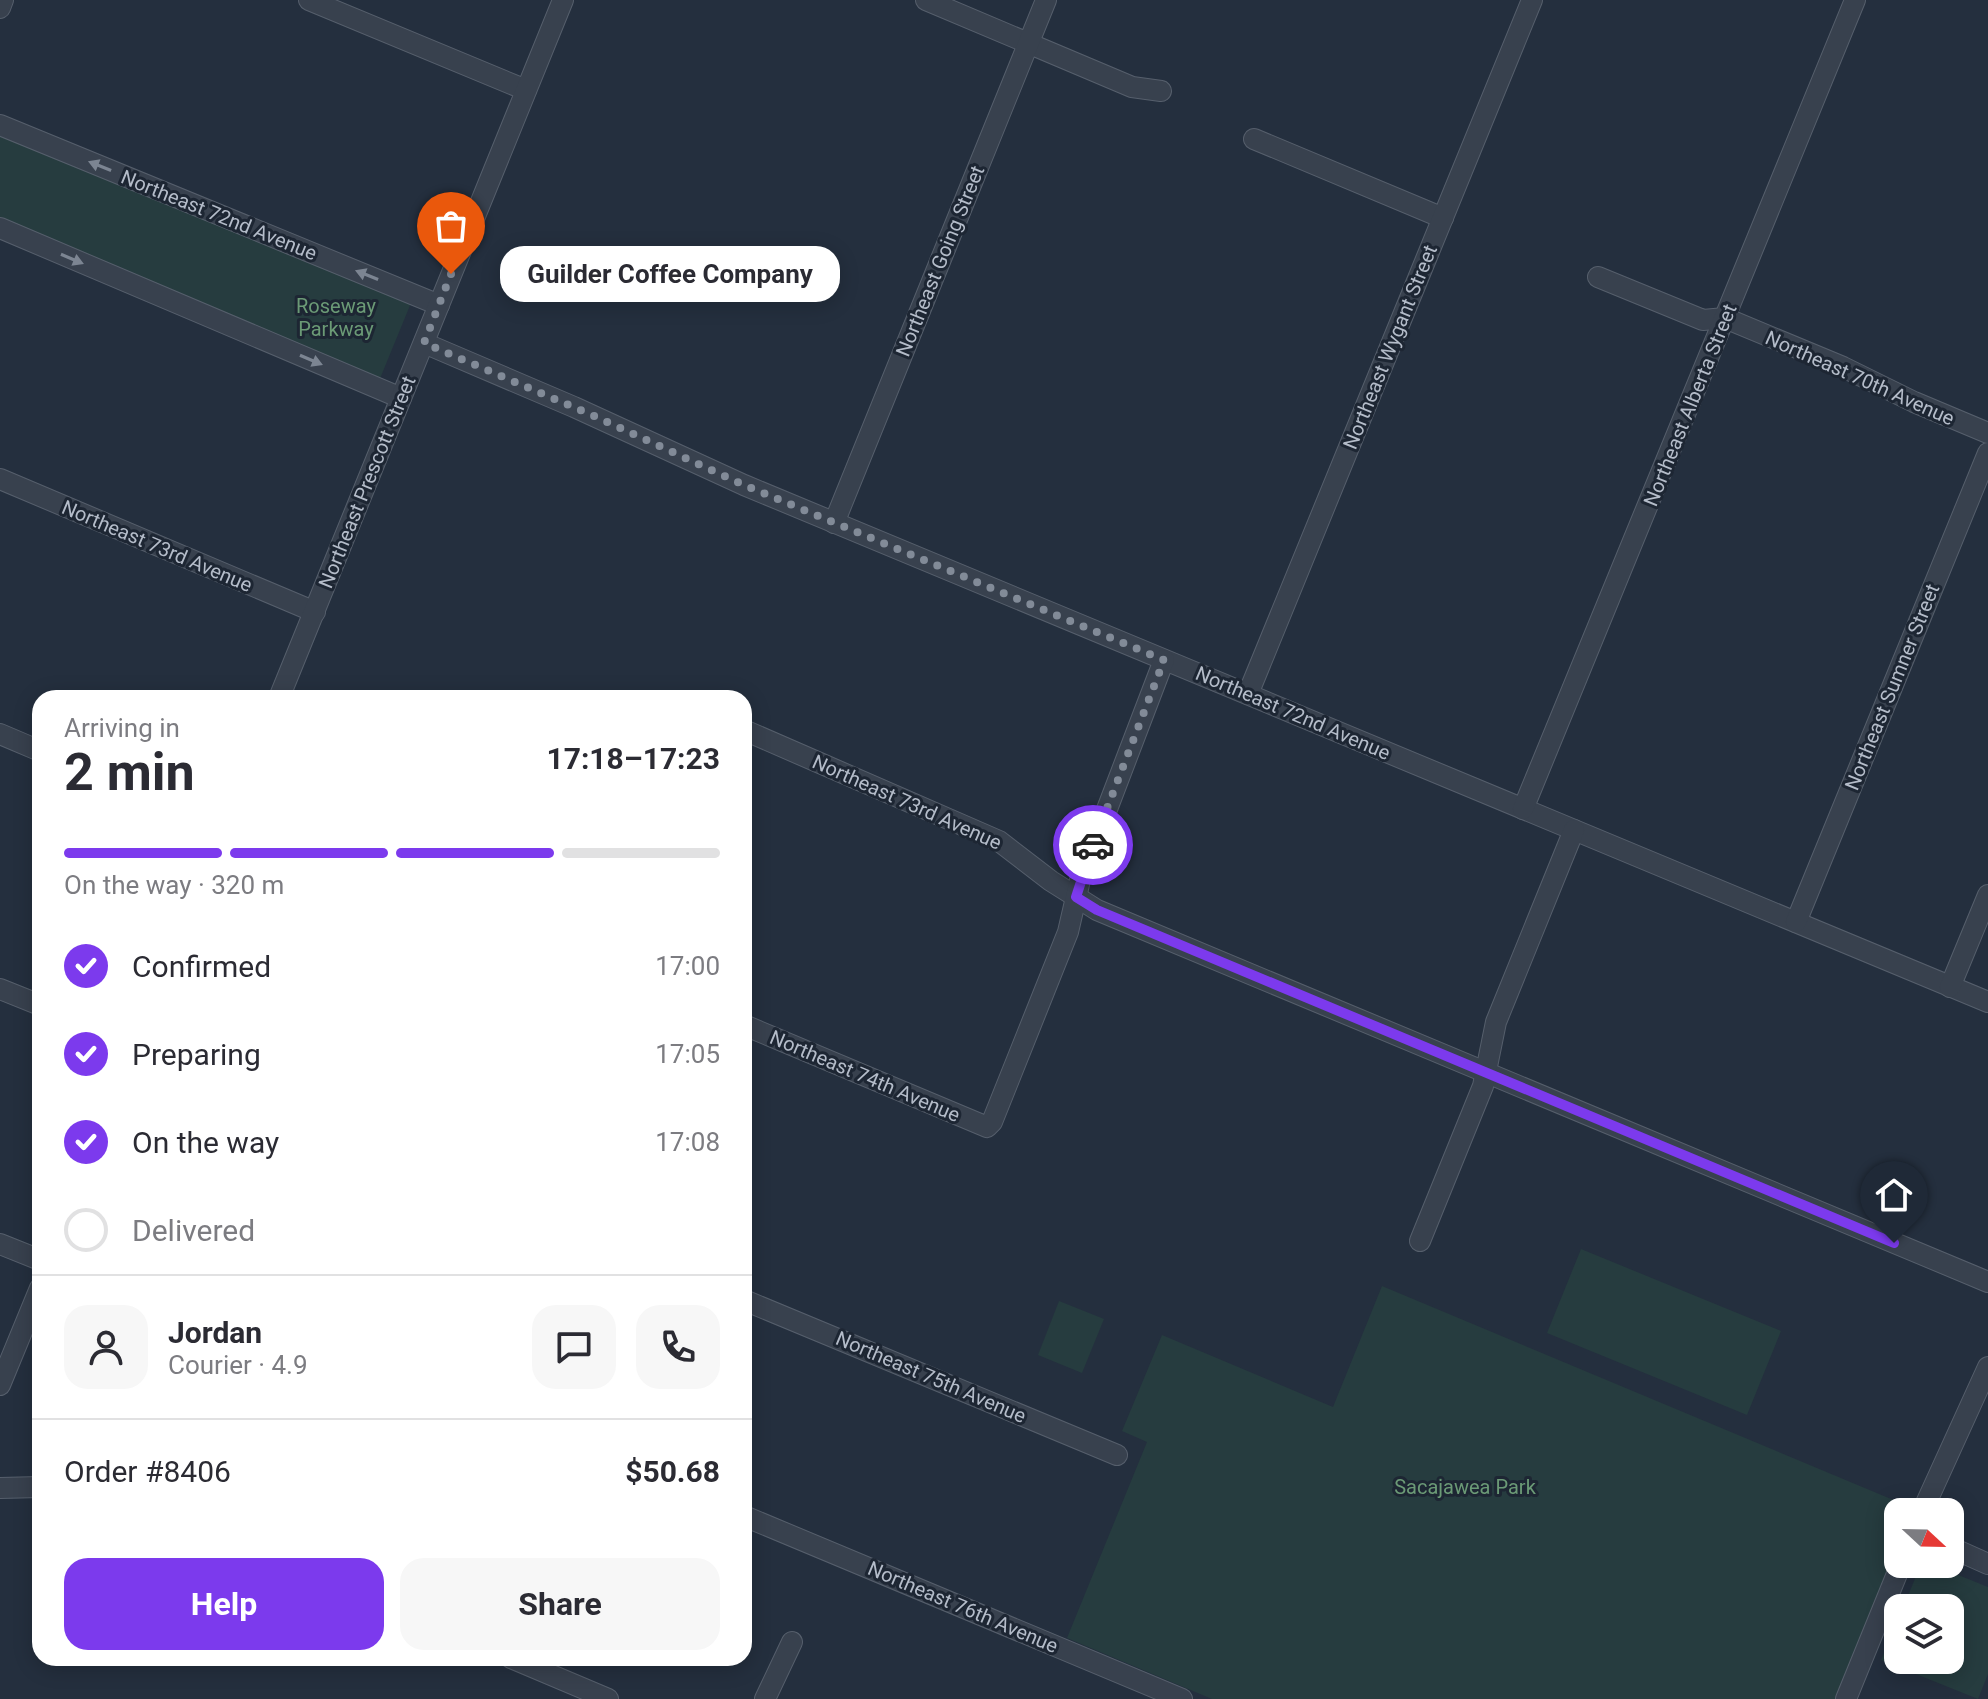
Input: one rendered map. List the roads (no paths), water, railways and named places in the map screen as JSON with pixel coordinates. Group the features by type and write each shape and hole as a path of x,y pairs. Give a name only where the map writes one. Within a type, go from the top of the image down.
{"street":[{"path":"0,8 3,0"},
{"path":"309,0 526,90"},
{"name":"Northeast Prescott Street","path":"282,690 563,0"},
{"path":"926,0 1132,87 1161,91"},
{"name":"Northeast Going Street","path":"834,523 1046,0"},
{"name":"Northeast Wygant Street","path":"1248,694 1532,0"},
{"name":"Northeast Alberta Street","path":"1523,809 1855,0"},
{"name":"Northeast 72nd Avenue","path":"0,125 439,305"},
{"path":"1254,139 1443,218"},
{"path":"0,228 401,398"},
{"name":"Northeast 70th Avenue","path":"1598,277 1703,320 1725,318 1988,433"},
{"name":"Northeast 72nd Avenue","path":"424,343 834,523 1988,1002"},
{"name":"Northeast Sumner Street","path":"1796,922 1988,453"},
{"name":"Northeast 73rd Avenue","path":"0,479 315,612"},
{"path":"1076,897 1164,660"},
{"name":"Northeast 73rd Avenue","path":"752,733 999,841 1051,881 1097,910 1988,1282"},
{"path":"0,734 32,748"},
{"path":"1420,1241 1483,1086 1496,1022 1574,830"},
{"path":"1950,987 1988,895"},
{"name":"Northeast 74th Avenue","path":"752,1028 987,1127 992,1122 1068,932 1076,897"},
{"path":"0,989 32,1002"},
{"path":"0,1244 32,1257"},
{"name":"Northeast 75th Avenue","path":"752,1303 1117,1455"},
{"path":"0,1385 32,1307"},
{"path":"1928,1498 1988,1367"},
{"path":"0,1488 32,1487"},
{"name":"Northeast 76th Avenue","path":"752,1519 1182,1699"},
{"path":"1964,1553 1988,1564"},
{"path":"1846,1699 1895,1578"},
{"path":"765,1699 792,1642"},
{"path":"530,1666 608,1699"}],"place":[{"name":"Guilder Coffee Company","path":"451,274"}],"park label":[{"name":"Roseway Parkway","path":"336,318"},
{"name":"Sacajawea Park","path":"1465,1487"}]}
